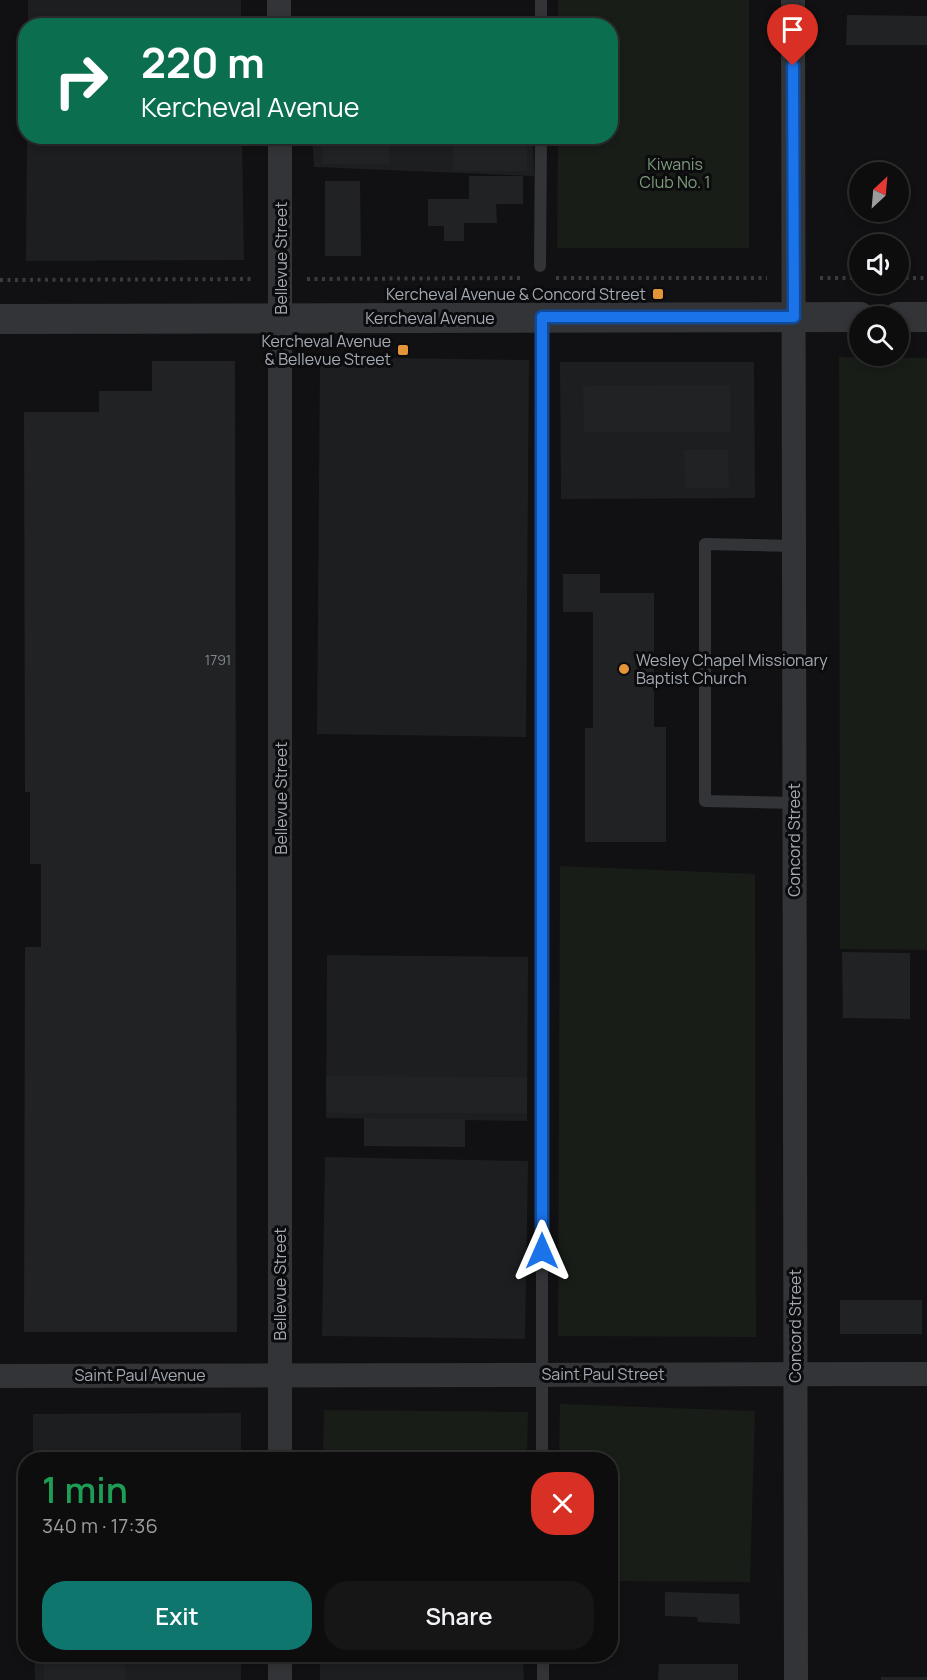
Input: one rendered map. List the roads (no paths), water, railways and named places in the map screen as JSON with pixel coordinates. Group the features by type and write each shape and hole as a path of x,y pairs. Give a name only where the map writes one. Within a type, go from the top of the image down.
{"street":[{"path":"279,0 279,18"},
{"name":"Concord Street","path":"793,0 796,1680"},
{"name":"Bellevue Street","path":"280,144 282,318 280,1452"},
{"name":"Kercheval Avenue","path":"0,319 849,317"},
{"path":"909,317 927,317"},
{"name":"Saint Paul Street","path":"280,1375 927,1374"},
{"name":"Saint Paul Avenue","path":"0,1376 280,1375"},
{"path":"280,1662 280,1680"}],"lane":[{"path":"541,0 541,18"},
{"path":"540,266 541,144"},
{"path":"542,317 542,1452"},
{"path":"793,546 705,544 705,801 794,803"},
{"path":"543,1662 543,1680"}],"place":[{"name":"Kercheval Avenue & Concord Street","path":"658,294"},
{"name":"Kercheval Avenue & Bellevue Street","path":"403,350"},
{"name":"Wesley Chapel Missionary Baptist Church","path":"624,669"}],"park label":[{"name":"Kiwanis Club No. 1","path":"675,173"}]}
